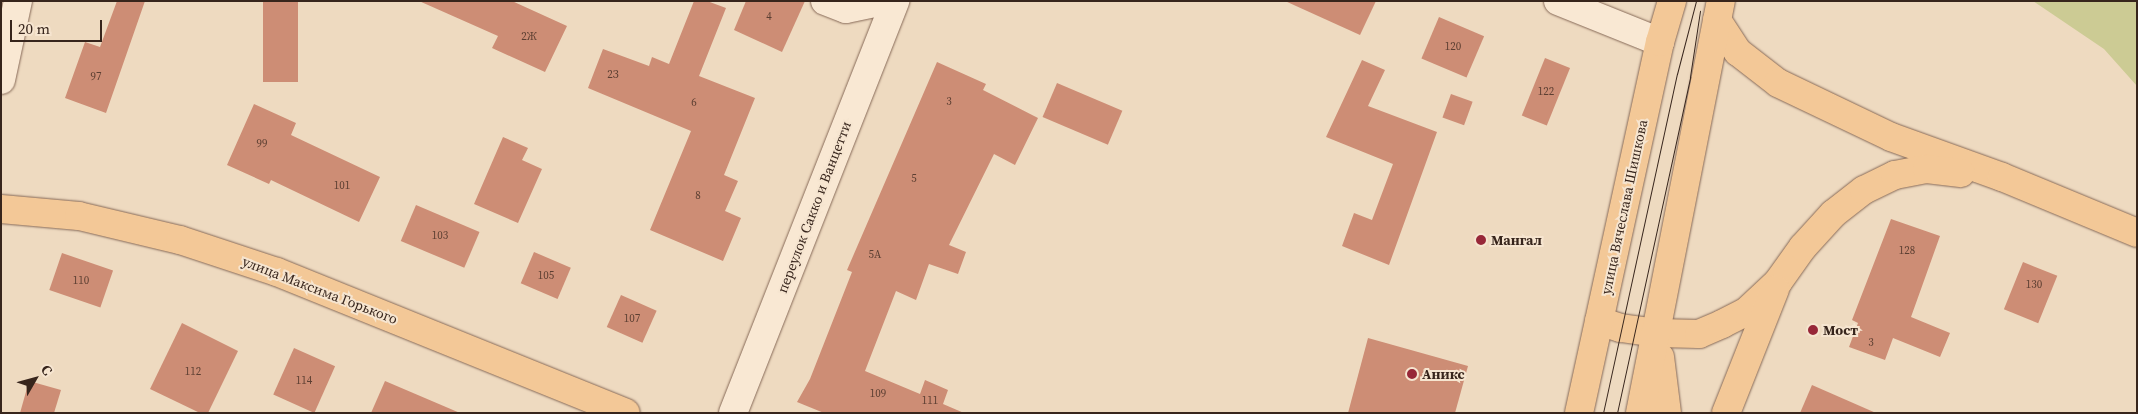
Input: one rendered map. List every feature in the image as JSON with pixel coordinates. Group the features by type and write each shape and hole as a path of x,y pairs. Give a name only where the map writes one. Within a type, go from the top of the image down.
{"main road":[{"name":"улица Вячеслава Шишкова","path":"1579,413 1660,42 1672,1"},
{"path":"1719,11 1738,52 1778,83 1891,137 2002,177 2137,233"},
{"path":"1640,413 1658,333 1719,11"},
{"path":"1726,413 1778,282 1802,246 1833,214 1864,190 1895,175 1927,169 2002,177"},
{"name":"улица Максима Горького","path":"1,209 79,216 189,243 277,272 626,413"},
{"path":"1599,321 1621,328 1658,333 1699,334 1746,312 1778,282"},
{"path":"1658,333 1667,413"}],"street":[{"path":"1,80 18,1"},
{"path":"825,1 846,9 885,1"},
{"name":"переулок Сакко и Ванцетти","path":"734,413 895,1"},
{"path":"1558,1 1660,42"}],"shaded area":[{"path":"2033,1 2137,1 2137,86 2104,49"}],"building":[{"path":"117,1 145,1 106,113 65,98 85,42 100,47"},
{"path":"263,1 298,1 298,82 263,82"},
{"path":"419,1 512,1 567,26 545,72 492,48 498,36"},
{"path":"694,1 707,1 726,8 699,76 755,98 724,175 738,181 725,211 741,218 723,261 650,230 691,131 588,88 603,49 649,66 652,57 669,64"},
{"path":"746,1 805,1 782,52 734,30"},
{"path":"1285,1 1376,1 1360,35"},
{"path":"1439,17 1484,36 1467,78 1421,58"},
{"path":"1545,58 1570,68 1547,126 1522,115"},
{"path":"1362,60 1385,70 1368,106 1437,132 1389,265 1342,246 1354,213 1372,220 1393,164 1326,137"},
{"path":"937,62 986,84 983,90 1038,118 1015,165 994,154 949,245 966,252 958,274 929,264 916,300 896,291 865,371 920,394 925,380 948,390 943,404 964,413 824,413 797,402 810,379 852,272 847,270"},
{"path":"1057,83 1122,111 1108,145 1043,117"},
{"path":"1451,94 1473,102 1464,125 1442,117"},
{"path":"254,104 296,123 291,135 380,177 359,222 271,180 269,184 227,165"},
{"path":"503,137 528,148 522,160 542,169 518,223 474,204"},
{"path":"416,205 480,232 464,268 401,241"},
{"path":"1891,219 1940,236 1911,317 1950,333 1940,357 1893,338 1885,360 1849,347 1858,323 1852,320"},
{"path":"534,252 571,268 558,299 521,283"},
{"path":"62,253 113,271 100,307 49,290"},
{"path":"2023,262 2057,276 2038,323 2004,309"},
{"path":"621,295 657,311 642,343 607,327"},
{"path":"182,323 238,351 208,413 200,413 150,389"},
{"name":"Аникс","path":"1368,338 1468,366 1455,413 1348,413"},
{"path":"294,348 335,366 314,413 273,395"},
{"path":"29,381 61,390 54,413 20,413"},
{"path":"385,381 460,413 371,413"},
{"path":"1812,385 1876,413 1800,413"}],"tram line":[{"path":"1603,413 1677,74 1696,1"},
{"path":"1617,413 1690,77 1700,11"}],"place":[{"name":"Мангал","path":"1481,240"},
{"name":"Мост","path":"1813,330"},
{"name":"Аникс","path":"1412,374"}]}
